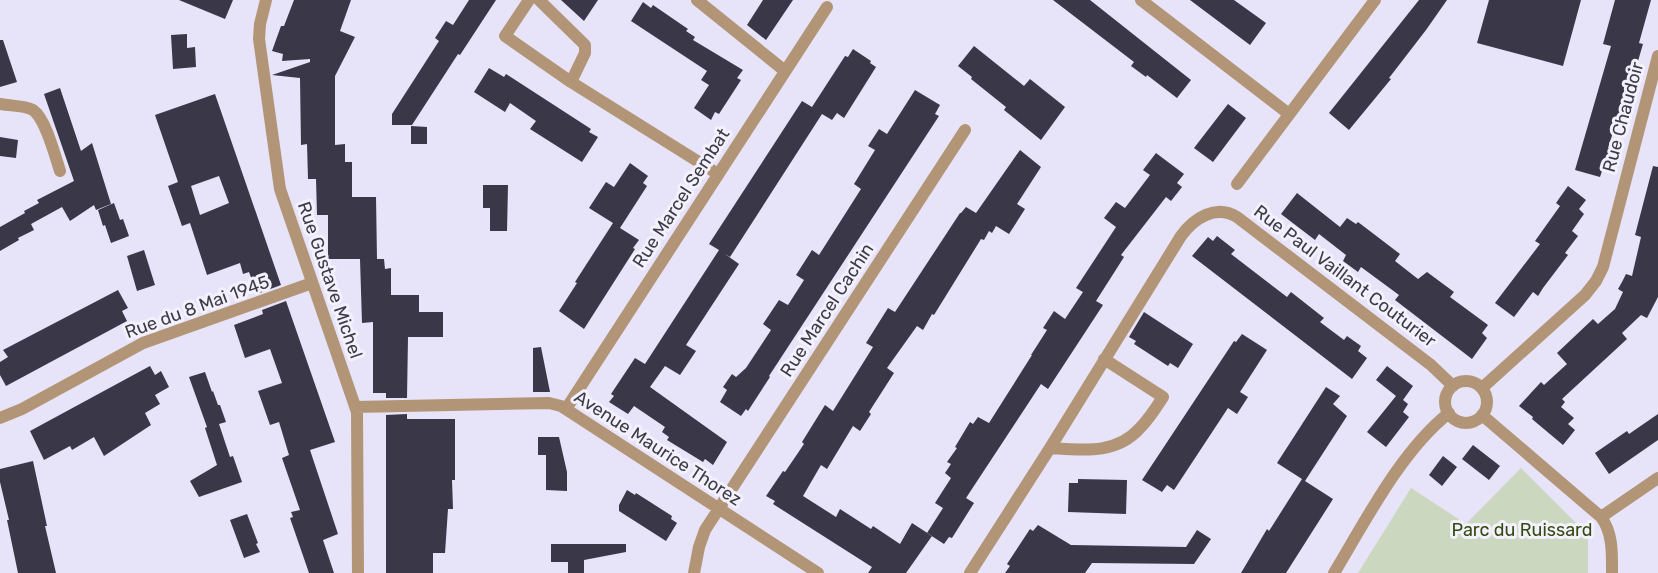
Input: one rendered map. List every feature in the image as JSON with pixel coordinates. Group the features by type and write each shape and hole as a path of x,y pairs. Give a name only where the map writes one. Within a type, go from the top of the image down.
{"street":[{"name":"Rue Gustave Michel","path":"266,0 259,39 278,180 358,418 358,573"},
{"path":"529,0 505,36 571,82 718,174"},
{"path":"539,0 585,45 585,53 571,82"},
{"path":"696,0 785,71"},
{"path":"1141,0 1289,114"},
{"path":"1237,184 1376,0"},
{"name":"Rue Marcel Sembat","path":"566,409 827,7"},
{"name":"Rue Chaudoir","path":"1482,388 1592,288 1603,267 1658,56"},
{"path":"0,104 33,110 43,124 60,171"},
{"name":"Rue Marcel Cachin","path":"694,573 702,539 718,509 965,130"},
{"name":"Rue Paul Vaillant Couturier","path":"970,573 1186,229 1198,218 1220,211 1232,213 1431,365 1453,386"},
{"name":"Rue du 8 Mai 1945","path":"0,418 22,409 143,343 312,284"},
{"path":"1050,448 1099,450 1118,444 1141,428 1163,397 1104,359"},
{"path":"1466,381 1482,388 1487,400 1482,415 1475,420 1463,422 1455,419 1449,413 1446,398 1453,386 1466,381"},
{"name":"Avenue Maurice Thorez","path":"355,407 549,404 561,406 818,573"},
{"path":"1334,573 1389,481 1428,432 1449,413"},
{"path":"1482,415 1601,517 1610,535 1612,573"},
{"path":"1601,517 1658,478"}],"green space":[{"name":"Parc du Ruissard","path":"1521,468 1588,535 1588,573 1358,573 1411,488 1466,524"}],"building":[{"path":"179,0 233,0 225,19"},
{"path":"294,0 351,0 340,31 355,37 335,76 335,145 345,144 345,162 352,162 352,197 376,197 377,259 384,259 385,269 391,268 391,295 419,295 419,312 443,312 443,337 408,337 407,398 386,398 386,393 373,393 373,322 362,323 360,259 328,259 328,215 317,215 316,179 308,179 307,144 301,145 300,78 272,75 310,62 310,59 282,61 283,54 272,51"},
{"path":"469,0 496,0 412,125 392,125 392,114 439,41 435,38 446,21 453,25"},
{"path":"561,0 598,0 584,21"},
{"path":"763,0 793,0 766,40 747,25"},
{"path":"1053,0 1090,0 1191,80 1177,98 1131,66 1134,62"},
{"path":"1190,0 1234,0 1266,23 1250,45"},
{"path":"1419,0 1447,0 1389,78 1391,79 1349,130 1329,113"},
{"path":"1489,0 1581,0 1563,66 1477,43"},
{"path":"1615,0 1651,0 1639,43 1643,44 1638,61 1634,60 1625,93 1629,94 1623,118 1618,117 1608,148 1614,149 1609,166 1604,165 1600,177 1575,170 1611,46 1603,44"},
{"path":"643,2 651,8 653,5 688,29 686,31 695,37 693,40 743,70 737,78 741,80 719,114 715,112 711,120 694,108 709,85 701,80 707,71 631,21"},
{"path":"187,34 187,48 195,47 196,67 173,69 171,35"},
{"path":"0,40 3,40 17,82 0,87"},
{"path":"974,46 1024,86 1030,79 1065,107 1041,140 1004,110 1006,107 958,66"},
{"path":"853,49 876,67 844,118 837,113 832,120 822,114 730,257 725,254 739,264 686,345 696,351 680,375 665,366 650,387 727,442 713,465 705,459 703,462 667,440 669,437 662,432 665,427 634,406 628,414 609,402 614,396 611,394 635,358 645,364 719,250 709,244 802,101 812,107 845,56 848,57"},
{"path":"489,68 504,77 506,74 591,129 589,132 598,137 582,162 530,129 536,121 510,103 505,112 474,92"},
{"path":"60,88 81,151 92,143 111,204 96,210 94,205 70,221 62,207 31,224 34,230 0,251 0,227 39,203 37,200 74,181 44,94"},
{"path":"915,90 940,105 935,114 939,116 748,411 746,409 741,416 720,402 727,390 723,387 732,374 736,377 746,368 771,330 763,324 779,300 788,305 804,280 796,275 812,250 819,255 861,189 854,184 875,150 868,146 879,129 887,134"},
{"path":"215,94 281,285 257,294 249,272 243,274 240,263 207,275 190,223 182,226 168,186 178,182 155,115","holes":["219,176 229,203 200,215 191,186"]},
{"path":"1228,104 1246,118 1213,162 1194,148"},
{"path":"411,126 427,127 427,144 411,144"},
{"path":"0,137 18,140 16,158 0,156"},
{"path":"1020,150 1041,167 1017,204 1025,209 1009,234 996,226 992,233 989,231 984,240 981,239 934,315 932,314 923,330 917,326 887,368 894,373 869,412 871,414 860,431 853,426 827,469 821,465 803,496 836,517 840,509 871,529 873,526 900,544 912,523 932,536 906,573 868,573 872,567 773,504 775,501 766,496 804,444 802,442 825,405 833,411 873,347 866,343 888,308 895,312 960,213 966,207 976,213"},
{"path":"1156,153 1184,174 1177,183 1182,187 1171,201 1166,197 1121,255 1124,257 1096,301 1103,305 1048,389 1041,384 966,498 974,503 952,538 949,537 944,544 927,533 943,508 935,503 951,478 945,473 951,464 947,462 957,448 955,447 970,422 973,424 978,417 989,423 1047,330 1043,328 1054,311 1065,319 1083,292 1076,288 1116,227 1104,218 1116,202 1125,208 1150,175 1143,170"},
{"path":"630,163 648,176 643,183 647,186 620,228 639,240 584,329 559,311 613,223 589,208 606,182 614,187"},
{"path":"1653,166 1658,167 1658,297 1647,318 1641,315 1622,333 1627,339 1562,399 1565,402 1561,407 1574,418 1568,424 1575,430 1563,445 1519,406 1541,382 1544,385 1567,364 1557,353 1593,319 1598,324 1615,309 1623,292 1618,289 1626,274 1632,276 1641,237 1635,235"},
{"path":"483,185 508,185 507,231 490,231 490,208 483,208"},
{"path":"1568,186 1586,200 1579,209 1584,214 1572,231 1578,236 1565,253 1568,255 1538,296 1533,292 1514,317 1495,303 1540,244 1535,241 1560,206 1556,203"},
{"path":"1297,193 1340,227 1347,218 1356,224 1358,222 1400,254 1395,261 1418,279 1427,272 1454,292 1450,297 1488,325 1482,333 1487,338 1472,359 1395,300 1399,295 1361,267 1358,272 1343,261 1346,255 1319,234 1315,240 1281,214"},
{"path":"114,203 129,236 111,243 98,210"},
{"path":"1217,236 1235,250 1231,254 1287,297 1291,292 1324,318 1320,322 1344,340 1347,336 1361,346 1358,351 1367,358 1352,379 1192,256 1208,237 1213,241"},
{"path":"144,250 155,285 137,291 127,256"},
{"path":"118,290 128,308 122,311 127,321 6,386 0,375 0,362 8,357 3,350"},
{"path":"286,301 335,442 310,450 338,534 323,540 334,573 309,573 290,518 293,517 291,512 300,510 282,458 289,455 279,422 270,425 258,391 282,383 270,349 245,358 234,325 263,314 262,310"},
{"path":"1144,312 1193,344 1178,368 1170,363 1168,366 1134,344 1136,341 1129,337"},
{"path":"1242,334 1267,350 1240,392 1248,397 1237,414 1228,408 1174,490 1167,485 1162,492 1142,480 1234,341 1236,342"},
{"path":"541,347 550,392 533,392 533,348"},
{"path":"150,366 155,375 161,371 169,387 155,395 160,404 145,413 151,425 104,456 94,437 72,450 70,446 44,460 30,431"},
{"path":"1387,366 1413,386 1403,400 1408,404 1403,412 1409,417 1386,447 1367,432 1396,396 1376,380"},
{"path":"205,372 226,422 219,424 230,457 233,456 242,482 199,497 190,481 217,465 205,428 207,427 189,377"},
{"path":"1326,387 1340,396 1333,404 1347,416 1305,481 1333,499 1286,573 1241,573 1267,529 1269,531 1302,479 1277,463"},
{"path":"407,414 407,419 455,419 453,509 448,509 445,553 433,553 433,573 386,573 386,415"},
{"path":"1658,414 1658,440 1609,474 1595,453 1627,431 1629,434"},
{"path":"538,437 559,437 567,472 567,491 546,490 546,455 538,455"},
{"path":"1473,445 1500,466 1489,480 1462,459"},
{"path":"1443,456 1457,467 1442,486 1429,475"},
{"path":"33,461 56,573 18,573 7,520 9,520 0,482 0,469"},
{"path":"1078,479 1127,480 1126,514 1068,512 1069,483 1078,483"},
{"path":"627,490 635,495 636,493 672,516 671,519 677,523 666,541 619,511 619,505"},
{"path":"247,514 260,552 244,558 230,520"},
{"path":"1038,525 1071,545 1186,547 1197,530 1211,539 1194,564 1092,563 1085,573 1005,573 1010,566 1007,564 1030,529 1033,531"},
{"path":"551,544 626,544 626,552 584,560 584,573 568,573 568,562 551,562"}]}
